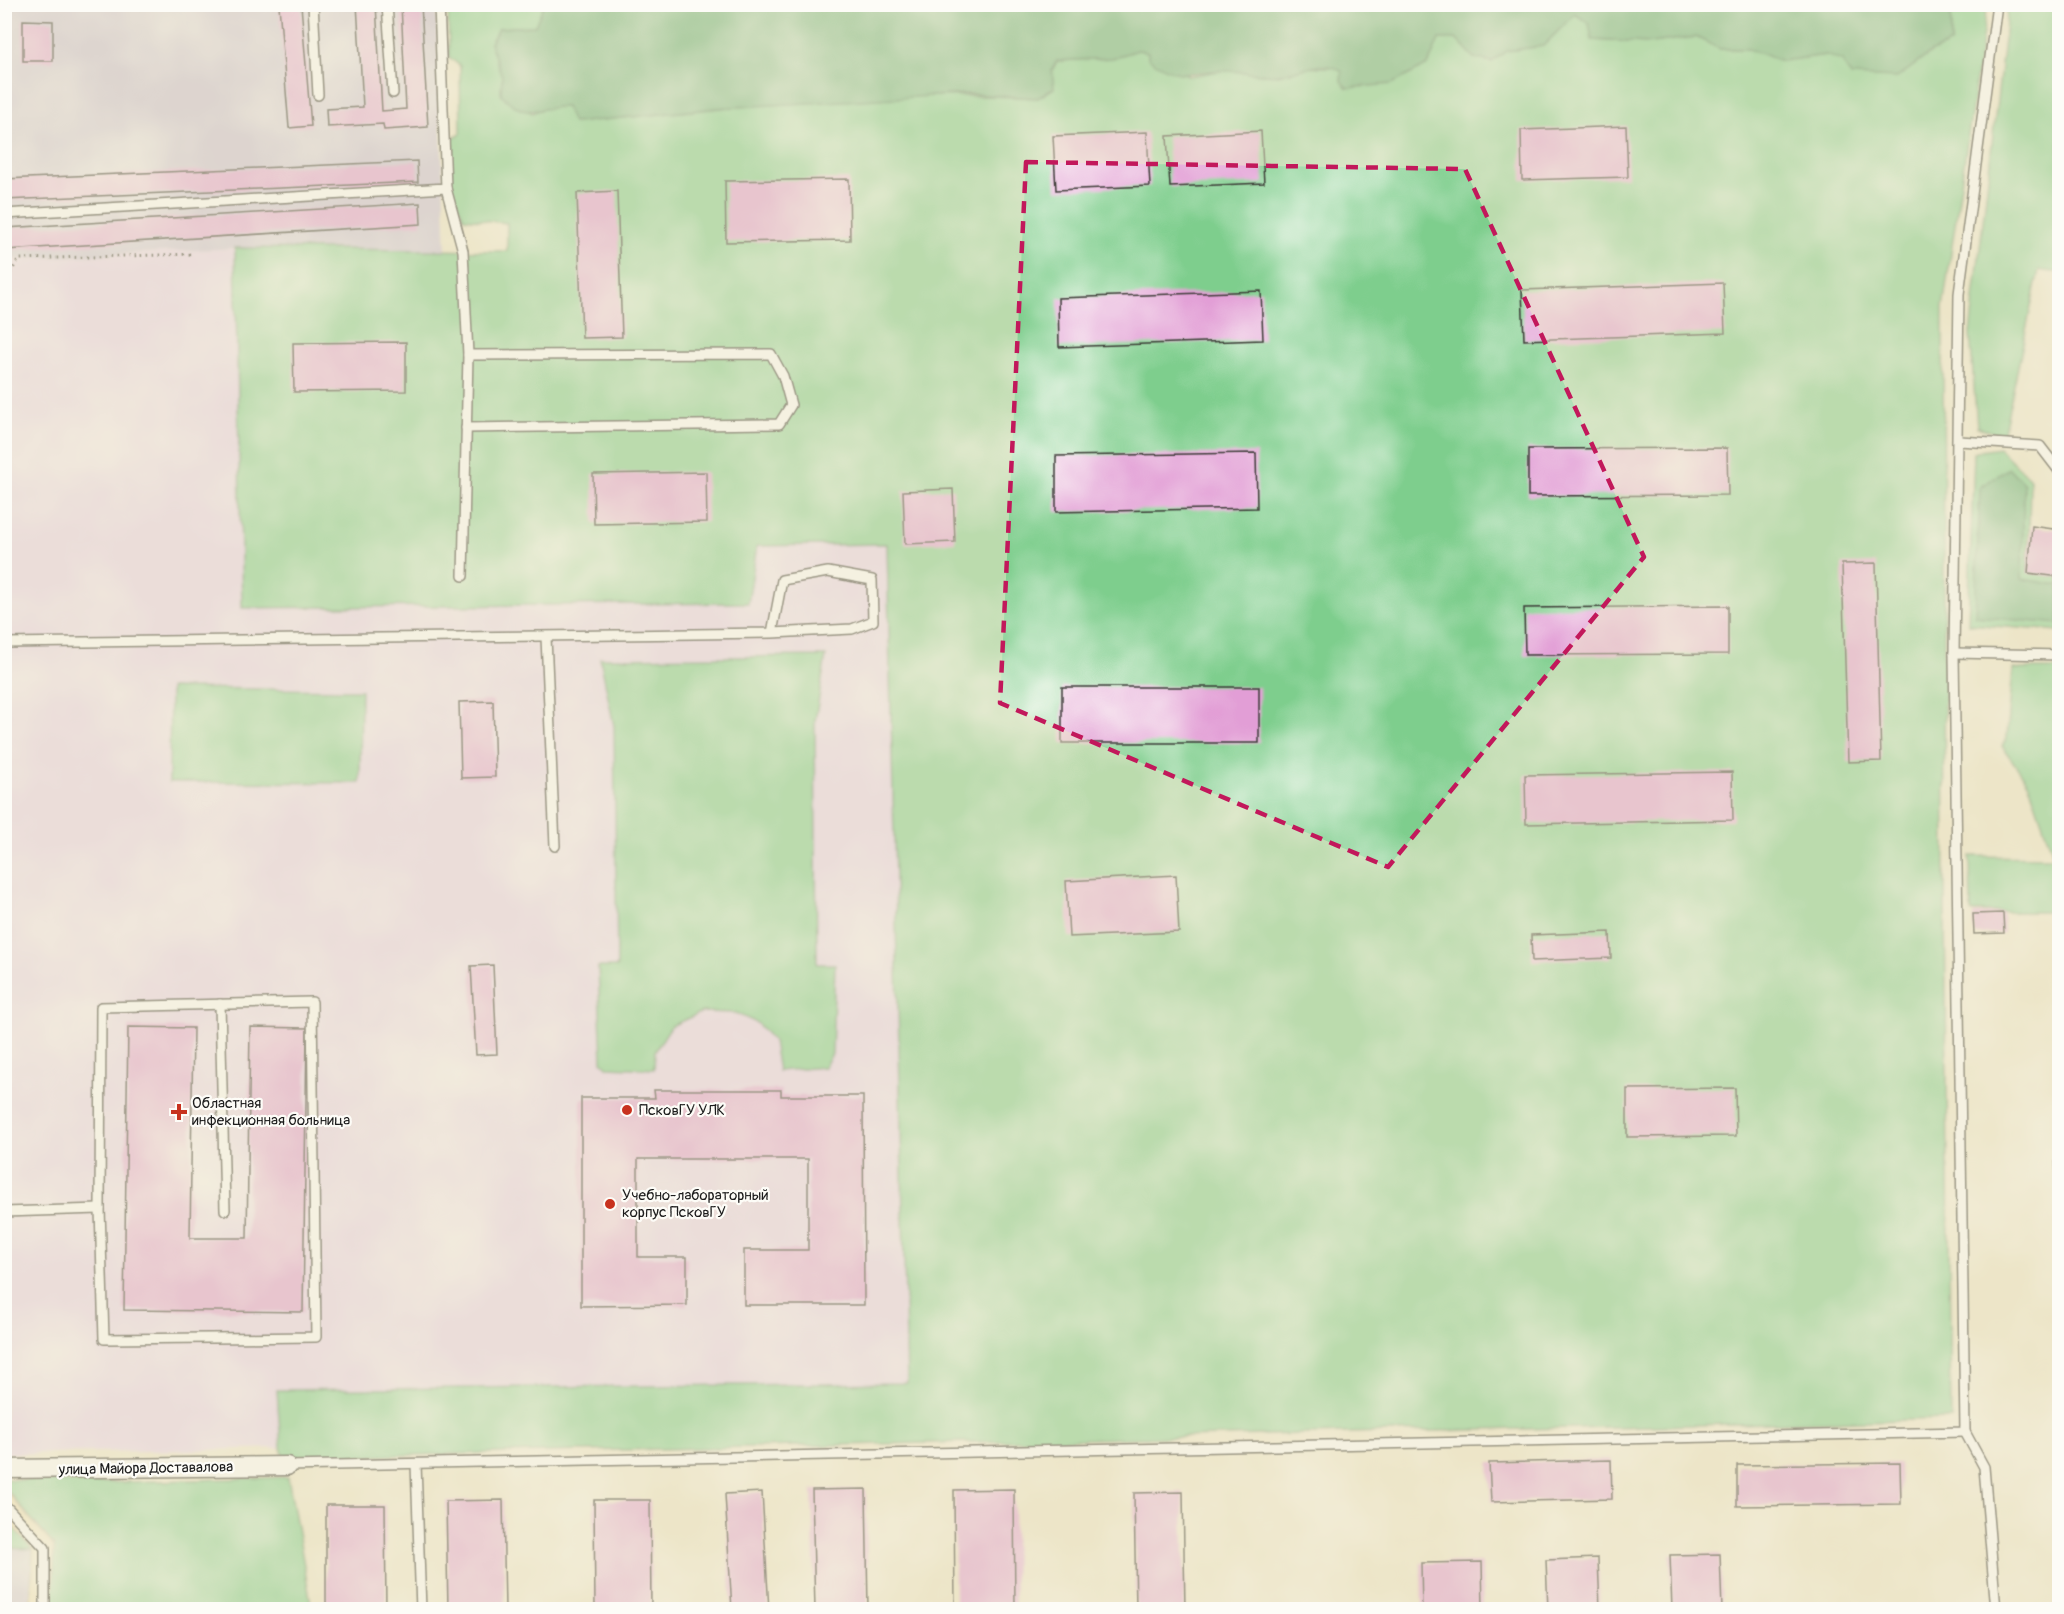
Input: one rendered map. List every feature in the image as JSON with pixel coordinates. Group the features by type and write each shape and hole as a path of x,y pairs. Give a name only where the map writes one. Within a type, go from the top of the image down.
{"street":[{"name":"улица Майора Доставалова","path":"4,1469 287,1466"}],"lane":[{"path":"313,4 318,95"},
{"path":"387,4 393,93"},
{"path":"439,4 446,188 463,251 468,355 463,576"},
{"path":"1996,1610 1984,1467 1965,1432 1954,653 1959,441 1959,294 1997,4"},
{"path":"4,214 446,188"},
{"path":"466,428 779,424 791,405 783,376 771,354 468,355"},
{"path":"1959,441 2040,446 2060,472"},
{"path":"4,643 546,637 772,633 852,630 873,621 872,580 828,572 782,580 772,633"},
{"path":"546,637 555,846"},
{"path":"1954,653 2060,655"},
{"path":"312,1002 316,1337 104,1339 100,1209 101,1007 312,1002"},
{"path":"220,1004 225,1210"},
{"path":"4,1212 100,1209"},
{"path":"287,1466 1965,1432"},
{"path":"416,1464 421,1610"},
{"path":"4,1504 45,1548 45,1610"}],"path":[{"path":"4,283 19,259 194,254"}],"highlighted area":[{"path":"1026,162 1465,169 1644,557 1388,867 1000,703"}],"shaded area":[{"path":"5,5 436,5 446,251 235,248 5,260"},
{"name":"ПсковГУ УЛК","path":"235,248 242,607 747,603 757,546 887,543 908,1384 277,1390 281,1448 5,1454 5,260"},
{"path":"5,1548 33,1549 30,1609 5,1610"}],"green space":[{"path":"544,4 1937,4 1951,13 1951,43 1932,52 1897,78 1851,76 1842,61 1826,55 1782,61 1748,49 1720,49 1696,37 1651,43 1592,40 1589,23 1575,14 1543,46 1506,51 1492,62 1474,58 1456,39 1439,39 1428,65 1392,84 1347,88 1341,81 1342,72 1328,66 1273,74 1228,71 1180,73 1171,71 1148,58 1148,52 1138,50 1112,58 1057,61 1052,70 1054,88 1038,98 968,94 718,108 573,123 566,107 525,111 510,103 501,94 502,76 490,43 499,28 535,26"},
{"path":"448,5 544,5 535,26 499,28 490,43 502,76 501,94 532,113 549,106 566,107 574,123 806,101 923,96 1038,98 1057,61 1112,58 1138,50 1148,52 1189,76 1225,70 1279,75 1306,67 1335,67 1342,72 1428,65 1439,39 1456,39 1474,58 1492,62 1506,51 1543,46 1575,14 1590,23 1592,40 1651,43 1696,37 1720,49 1748,49 1782,61 1826,55 1897,78 1932,52 1951,43 1951,13 1937,5 1987,5 1943,308 1945,912 1951,1419 284,1458 281,1448 277,1390 907,1383 887,544 757,546 748,603 242,608 235,248 507,251 507,223 464,218 450,187 449,140 461,133 460,66 449,57"},
{"path":"2008,5 2059,5 2060,273 2039,270 2003,436 1977,427 1970,334"},
{"path":"1999,448 2030,479 2028,572 2059,577 2059,631 1968,624 1974,452"},
{"path":"2009,468 2024,484 2022,579 2059,585 2059,624 1975,616 1980,487"},
{"path":"826,656 815,721 817,964 835,964 832,1054 824,1067 778,1071 773,1041 757,1023 735,1013 702,1012 671,1026 655,1051 654,1069 607,1067 602,1061 598,967 617,967 614,726 600,658"},
{"path":"2013,669 2059,669 2059,912 1971,912 1970,856 2054,857 2029,784 2002,746 2007,737"},
{"path":"170,688 361,690 360,783 169,782"},
{"path":"288,1477 312,1609 53,1609 54,1546 5,1488 4,1479 93,1483"},
{"path":"5,1518 33,1549 5,1548"}],"sand":[{"path":"4,1488 54,1546 53,1609 30,1609 33,1549 5,1518"}],"building":[{"path":"357,4 376,4 382,111 406,109 401,4 421,4 428,127 384,130 383,124 327,127 326,109 363,107"},
{"path":"279,5 301,5 311,126 289,128"},
{"path":"23,20 53,21 53,61 23,61"},
{"path":"1626,126 1628,177 1522,180 1521,130"},
{"path":"1261,131 1264,183 1170,187 1167,136"},
{"path":"1147,132 1150,186 1056,190 1053,136"},
{"path":"417,161 418,182 4,200 4,179"},
{"path":"849,179 850,240 726,242 725,181"},
{"path":"617,191 622,337 582,338 577,193"},
{"path":"420,203 421,224 5,250 5,228"},
{"path":"1723,283 1725,333 1524,340 1522,290"},
{"path":"1261,291 1263,340 1059,347 1058,298"},
{"path":"406,342 406,391 294,392 293,343"},
{"path":"1727,448 1728,495 1528,496 1528,449"},
{"path":"1256,453 1257,508 1056,512 1056,456"},
{"path":"706,472 707,522 594,524 593,474"},
{"path":"953,489 955,542 905,544 903,491"},
{"path":"2032,526 2060,530 2060,577 2028,573"},
{"path":"1876,563 1881,761 1848,762 1842,564"},
{"path":"1728,606 1728,654 1525,655 1524,608"},
{"path":"1062,687 1259,687 1259,743 1062,743"},
{"path":"493,701 495,777 461,778 459,702"},
{"path":"1732,772 1733,820 1526,824 1525,775"},
{"path":"1176,875 1179,932 1069,937 1066,881"},
{"path":"2003,913 2004,933 1974,934 1973,914"},
{"path":"1610,932 1611,958 1532,961 1531,935"},
{"path":"493,965 497,1054 476,1055 471,966"},
{"path":"128,1027 193,1028 190,1238 247,1238 250,1027 307,1028 303,1312 124,1310"},
{"path":"2055,1047 2060,1047 2060,1084 2056,1084"},
{"path":"1735,1088 1736,1136 1627,1137 1627,1089"},
{"name":"Учебно-лабораторный корпус ПсковГУ","path":"654,1090 781,1090 781,1096 863,1096 864,1305 744,1305 744,1250 808,1250 808,1159 638,1159 638,1257 687,1257 687,1305 581,1306 581,1098 655,1098"},
{"path":"2056,1098 2060,1098 2060,1132 2057,1132"},
{"path":"2055,1148 2060,1148 2060,1182 2056,1182"},
{"path":"2057,1248 2060,1248 2060,1276 2058,1276"},
{"path":"1611,1460 1612,1499 1491,1502 1489,1463"},
{"path":"1900,1463 1901,1504 1737,1506 1737,1465"},
{"path":"866,1489 868,1610 815,1610 812,1490"},
{"path":"1014,1489 1015,1610 955,1610 954,1490"},
{"path":"762,1492 769,1610 732,1610 725,1494"},
{"path":"1183,1492 1185,1610 1136,1610 1134,1493"},
{"path":"503,1500 505,1610 448,1610 446,1501"},
{"path":"594,1500 650,1500 651,1610 595,1610"},
{"path":"326,1505 385,1505 386,1610 326,1610"},
{"path":"1720,1554 1722,1610 1672,1610 1670,1555"},
{"path":"1598,1558 1600,1610 1548,1610 1546,1560"},
{"path":"1482,1562 1483,1610 1422,1610 1421,1563"}],"place":[{"name":"ПсковГУ УЛК","path":"627,1110"},
{"name":"Областная инфекционная больница","path":"179,1112"},
{"name":"Учебно-лабораторный корпус ПсковГУ","path":"610,1204"}]}
